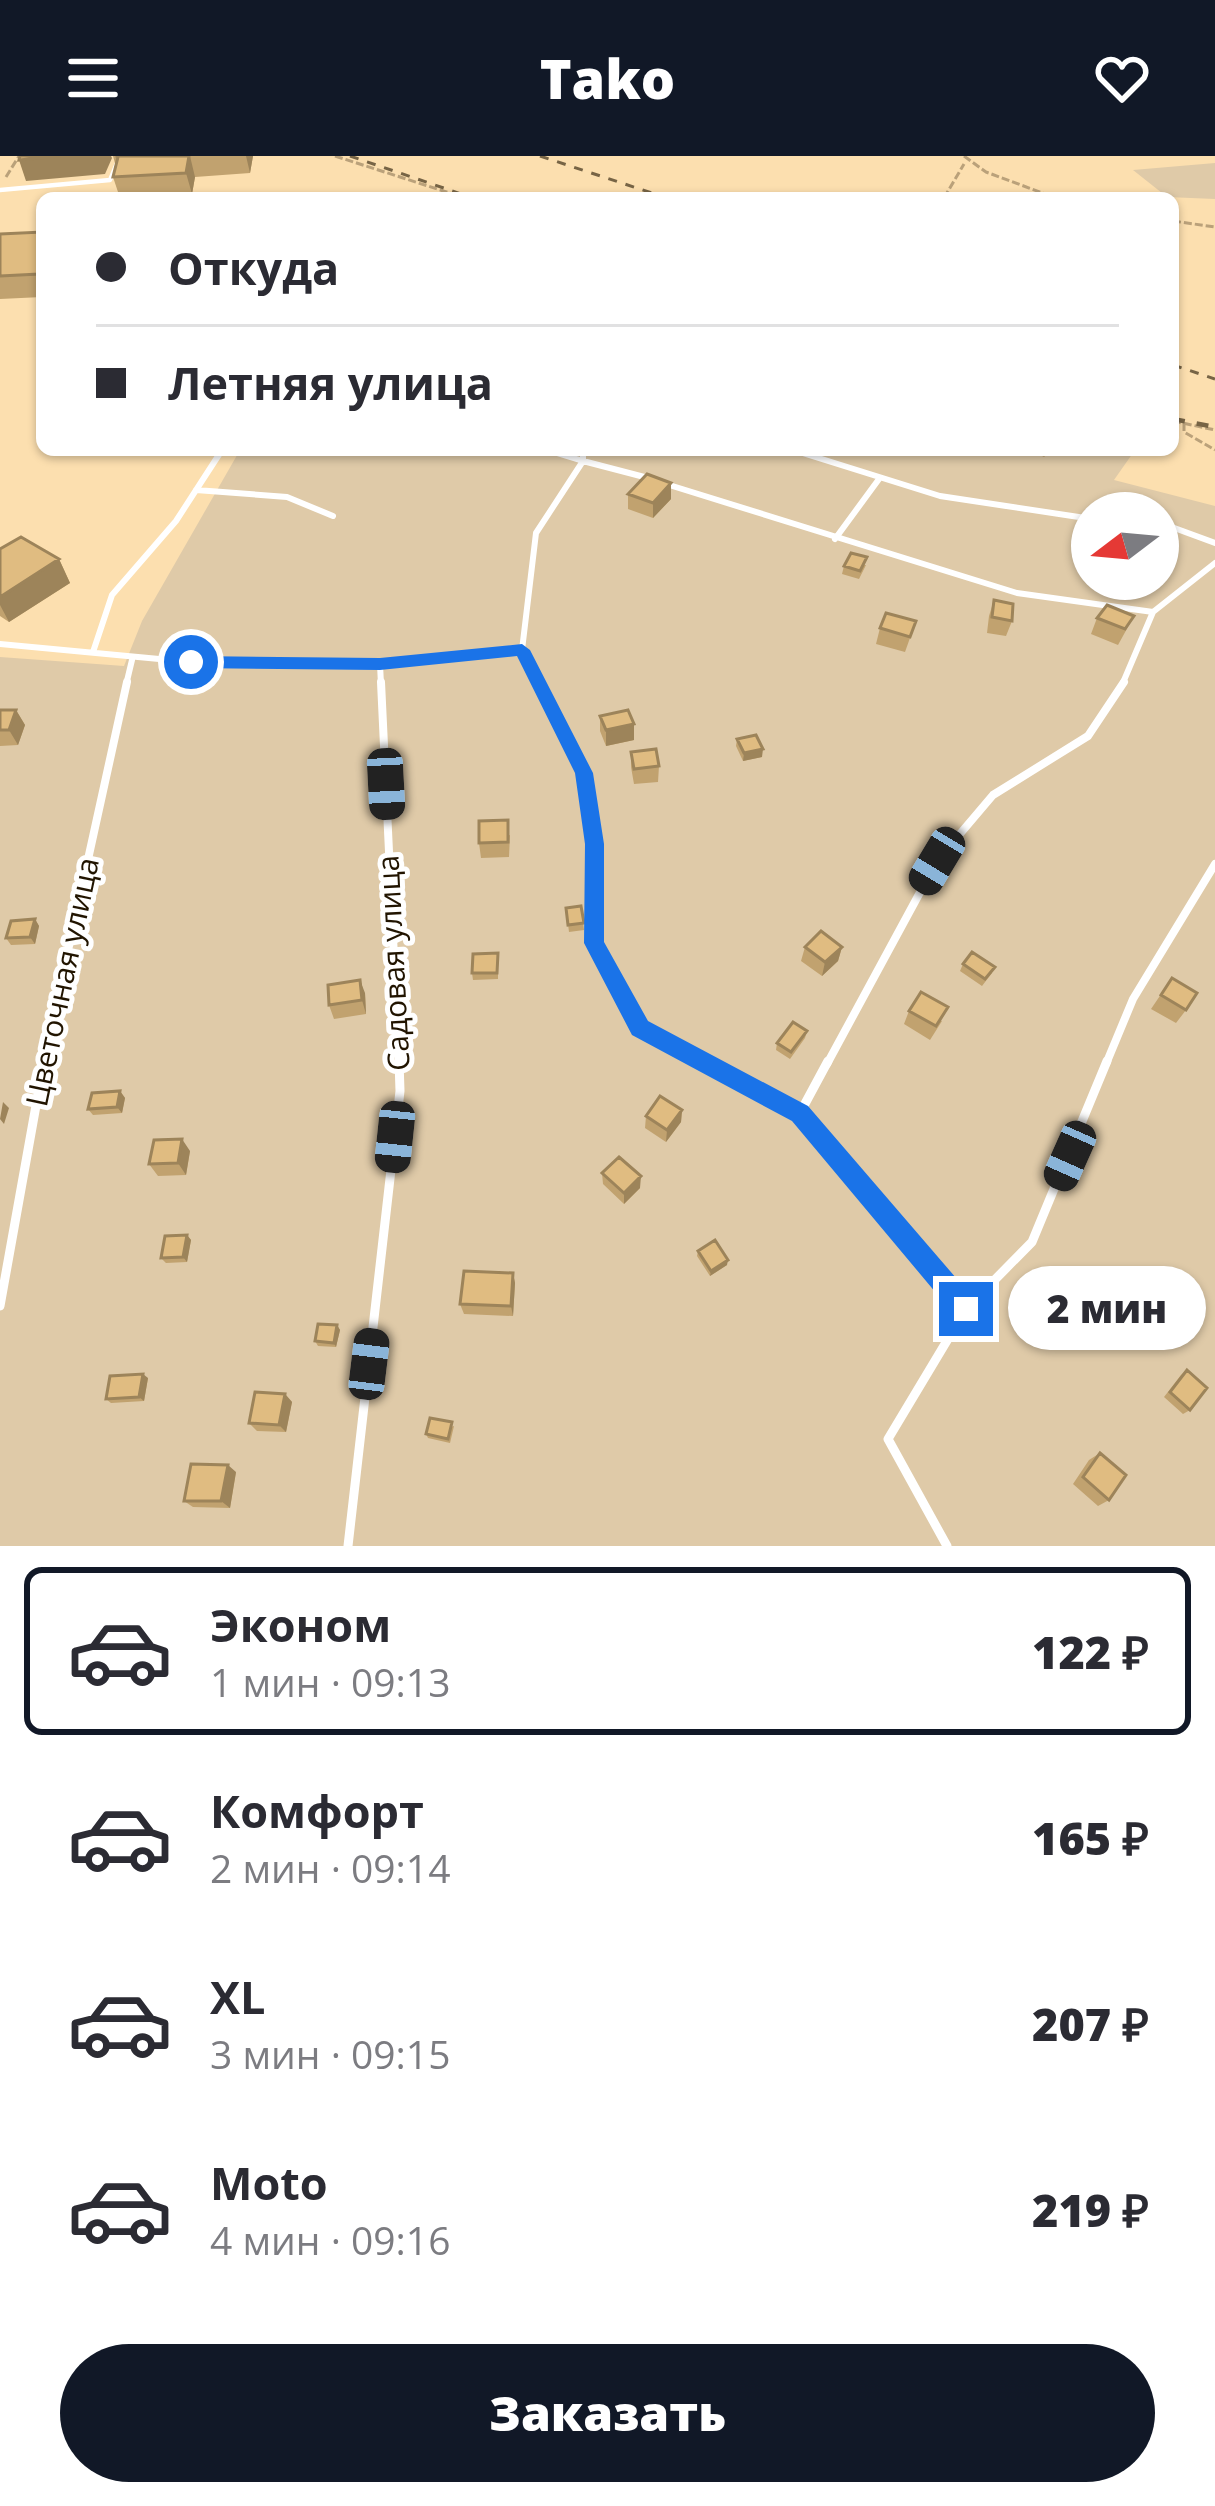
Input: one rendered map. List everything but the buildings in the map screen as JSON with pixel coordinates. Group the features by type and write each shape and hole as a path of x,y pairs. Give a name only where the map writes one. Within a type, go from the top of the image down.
{"lane":[{"path":"0,190 110,180 120,156"},
{"path":"93,652 94,626 110,591 175,524 219,456"},
{"path":"567,456 1017,593 1153,612"},
{"path":"583,456 536,533 522,650 584,773 594,844 594,943 640,1028 800,1113 966,1309"},
{"path":"813,456 879,479 1044,516 1071,518"},
{"path":"835,539 879,479"},
{"path":"196,490 287,497 333,515"},
{"path":"1179,530 1215,543"},
{"path":"800,1113 937,861 993,795 1088,736 1133,669 1153,612 1215,563"},
{"path":"0,644 132,660 380,664 522,650"},
{"name":"Цветочная улица","path":"0,1306 43,1065 132,660"},
{"name":"Садовая улица","path":"348,1546 400,1091 380,664"},
{"path":"947,1546 888,1439 966,1309 1031,1242 1132,999 1215,865"}],"path":[{"path":"0,182 14,171 19,156"},
{"path":"335,156 446,192"},
{"path":"947,192 964,158 1042,192"},
{"path":"1179,222 1215,227"},
{"path":"1179,422 1215,430"},
{"path":"1184,423 1184,432 1215,450"}],"shaded area":[{"path":"1215,163 1215,199 1161,192 1133,170"},
{"path":"237,456 1131,456 1114,480 1161,492 1071,492 1071,600 1179,600 1179,497 1215,506 1215,1546 0,1546 0,657 124,666 142,621"}],"railway":[{"path":"350,156 455,192"},
{"path":"540,156 649,192"},
{"path":"1179,367 1215,379"},
{"path":"1179,420 1215,427"}],"route":[{"path":"191,662 380,664 452,653 522,650 555,724 584,773 594,844 594,943 640,1028 800,1113 966,1309"}]}
